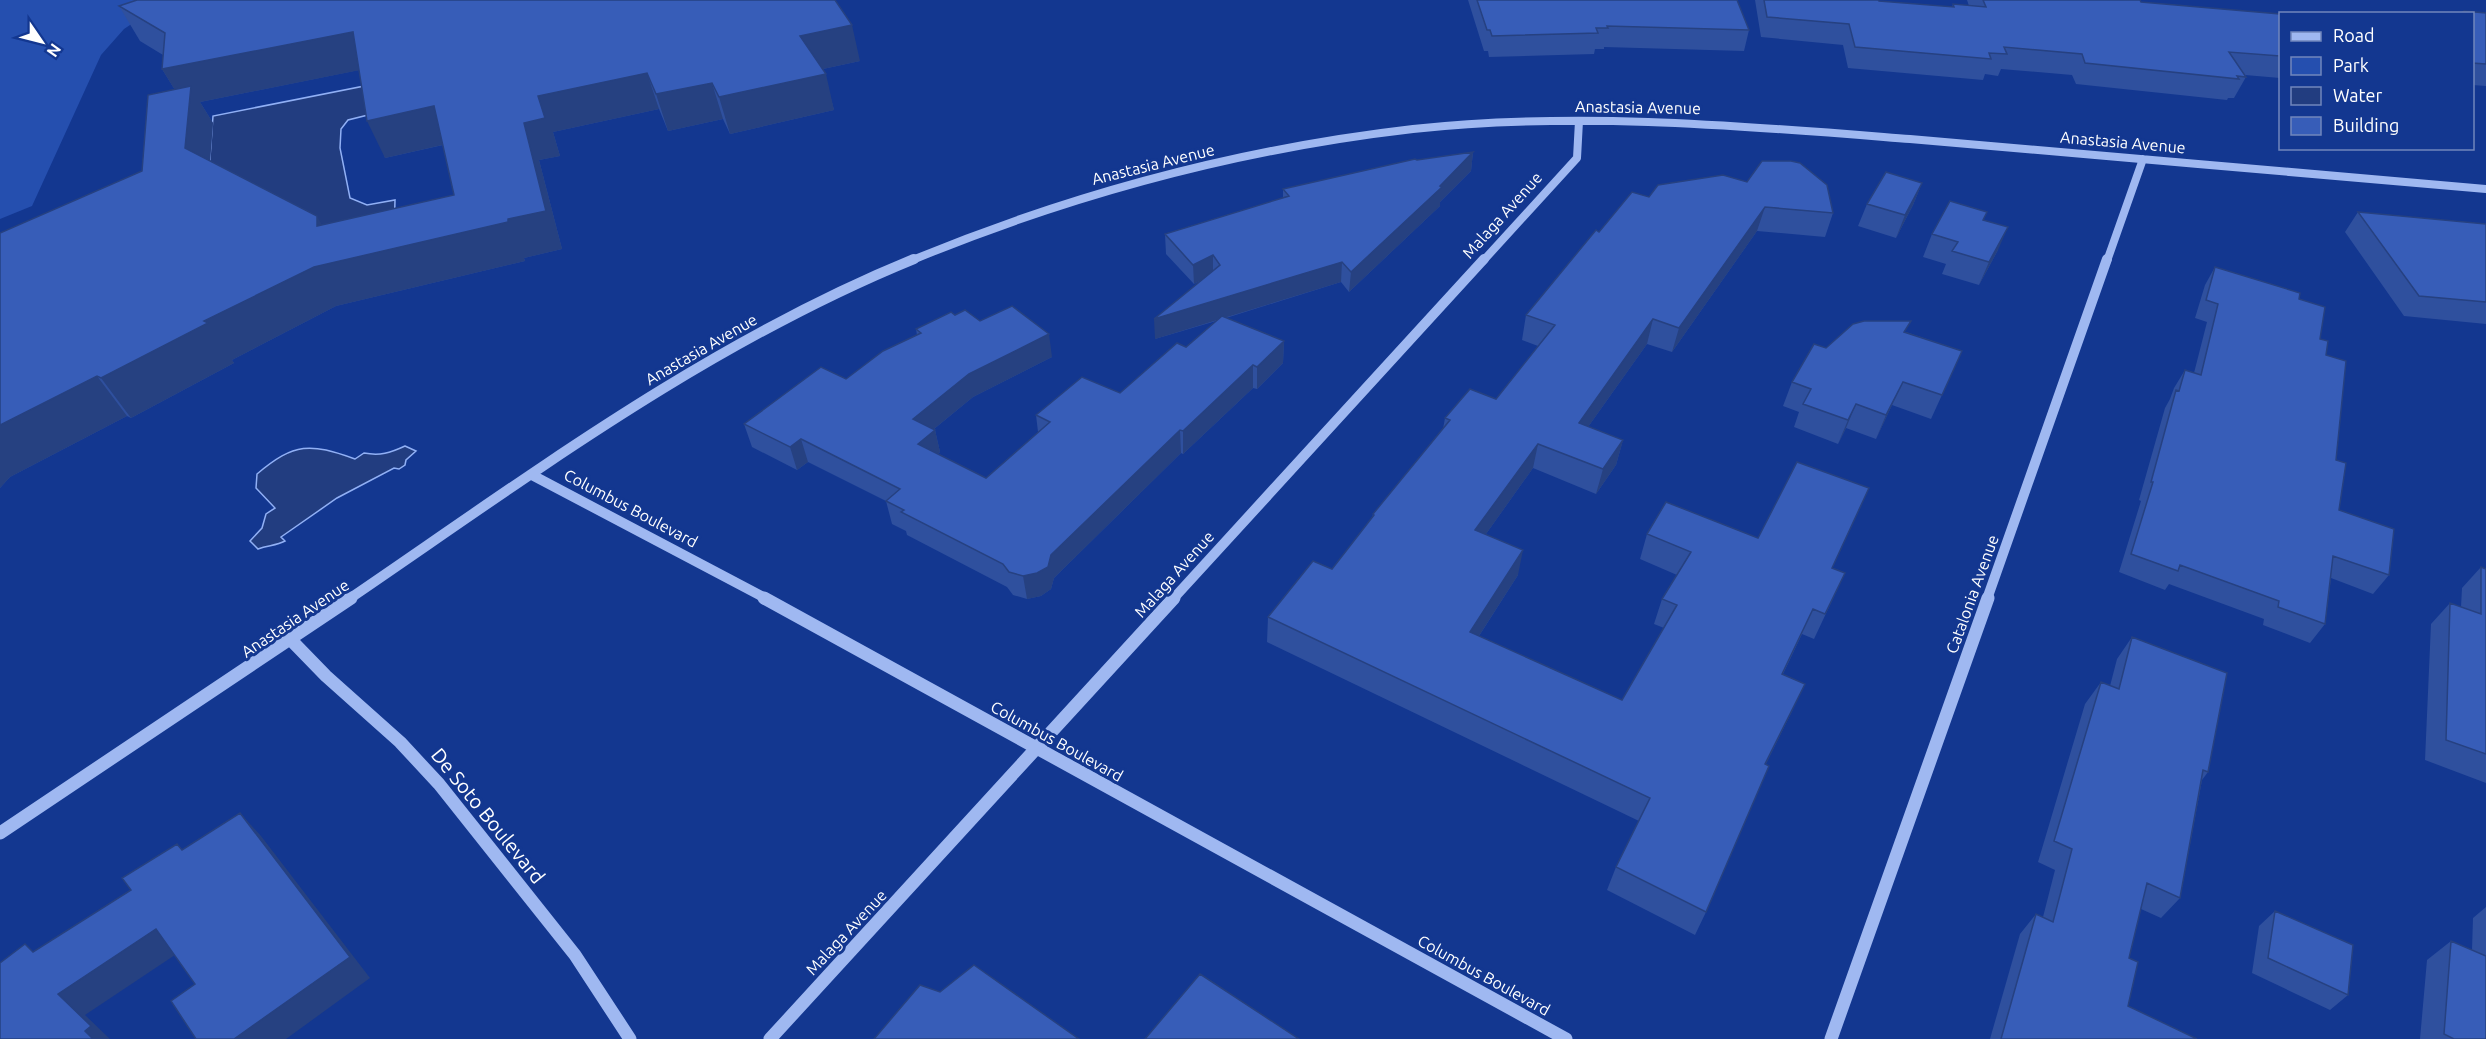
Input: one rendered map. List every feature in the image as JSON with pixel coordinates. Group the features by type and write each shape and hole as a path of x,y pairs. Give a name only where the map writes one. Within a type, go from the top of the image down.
{"street":[{"name":"Malaga Avenue","path":"770,1039 1577,158 1579,121"},
{"name":"Anastasia Avenue","path":"0,833 291,640 532,475 676,381 791,315 910,259 1022,217 1176,171 1321,142 1444,126 1508,122 1650,121 1762,127 2486,189"},
{"name":"Catalonia Avenue","path":"1831,1039 2143,159"},
{"name":"Columbus Boulevard","path":"532,475 732,580 1566,1039"},
{"name":"De Soto Boulevard","path":"291,640 326,676 400,742 439,784 575,955 630,1039"}],"green space":[{"path":"0,0 204,0 136,21 124,29 101,55 32,206 0,219"}],"water":[{"path":"440,71 376,113 348,120 341,129 340,148 350,198 367,205 395,200 394,238 333,252 208,185 213,116"},
{"path":"405,446 416,451 406,460 405,465 399,469 394,468 337,498 281,537 285,541 258,549 250,541 262,528 266,514 275,508 256,488 257,474 282,456 303,448 314,448 355,459 364,453 385,453"}],"building":[{"path":"137,0 835,0 852,25 800,36 826,74 719,97 712,83 656,94 647,73 538,96 545,118 524,123 546,211 314,267 204,321 208,323 101,378 97,376 0,425 0,233 142,171 148,95 191,86 185,148 317,216 317,226 454,195 434,106 367,121 353,32 162,69 165,33 119,6"},
{"path":"1477,0 1737,0 1749,30 1607,26 1608,28 1596,28 1598,33 1492,36 1490,30 1487,30"},
{"path":"1764,0 1878,0 1954,7 1953,4 1986,7 1983,0 2140,0 2141,2 2279,14 2279,56 2229,52 2246,77 2237,76 2239,79 2085,63 2082,54 2004,47 2007,54 1989,53 1991,59 1855,47 1849,24 1767,17"},
{"path":"2464,11 2486,13 2486,64 2474,63 2474,12"},
{"path":"1473,152 1440,186 1442,187 1351,272 1342,262 1154,319 1220,265 1213,255 1193,265 1165,234 1289,196 1283,189 1415,159"},
{"path":"1762,161 1800,163 1827,185 1833,213 1765,207 1679,328 1653,319 1579,423 1623,440 1603,469 1538,444 1475,530 1523,550 1470,632 1622,700 1677,605 1662,599 1691,552 1647,534 1666,502 1758,538 1797,462 1869,488 1832,568 1845,573 1825,614 1813,609 1782,674 1805,684 1765,764 1769,766 1706,912 1616,867 1650,798 1268,617 1313,561 1332,569 1373,514 1450,420 1445,418 1470,389 1496,399 1555,325 1526,315 1596,230 1599,232 1632,192 1649,197 1658,185 1723,175 1747,182"},
{"path":"1886,172 1922,183 1905,215 1867,204"},
{"path":"1950,201 1987,212 1983,220 2008,227 1989,262 1952,251 1958,242 1932,234"},
{"path":"2358,212 2486,224 2486,302 2419,296"},
{"path":"2215,267 2300,293 2299,299 2325,307 2320,339 2328,341 2326,355 2346,361 2336,460 2346,463 2339,510 2394,529 2389,575 2333,556 2325,624 2278,607 2279,601 2180,565 2178,571 2131,554 2153,482 2151,482 2176,390 2179,391 2185,370 2201,375 2218,304 2206,300"},
{"path":"1012,306 1049,334 969,374 913,419 935,430 918,444 986,478 1050,422 1036,415 1082,377 1120,393 1177,343 1186,347 1222,316 1284,341 1257,367 1253,365 1183,431 1180,430 1051,555 1048,567 1037,573 1023,576 1009,572 1003,564 901,512 904,510 886,501 900,489 801,439 790,447 744,424 821,367 846,379 883,351 921,333 916,329 951,312 955,315 965,310 980,321"},
{"path":"1864,321 1911,321 1904,332 1962,351 1942,395 1903,382 1886,415 1856,404 1848,420 1803,404 1811,389 1792,382 1814,344 1826,348 1853,324"},
{"path":"2481,567 2486,569 2486,754 2446,740 2450,603 2481,614"},
{"path":"2132,637 2227,673 2208,772 2203,770 2180,898 2147,883 2129,958 2138,962 2128,1006 2197,1039 2001,1039 2036,914 2053,922 2072,849 2054,841 2101,682 2119,689"},
{"path":"240,813 350,957 234,1039 196,1039 171,1001 195,984 156,929 58,994 91,1026 85,1031 93,1039 0,1039 0,963 25,944 33,952 131,890 122,878 177,844 182,850"},
{"path":"2275,911 2353,945 2348,995 2268,958"},
{"path":"2451,941 2486,956 2486,1039 2454,1039 2444,1034"},
{"path":"974,965 1079,1039 874,1039 920,985 940,992"},
{"path":"1200,974 1299,1039 1145,1039"}]}
